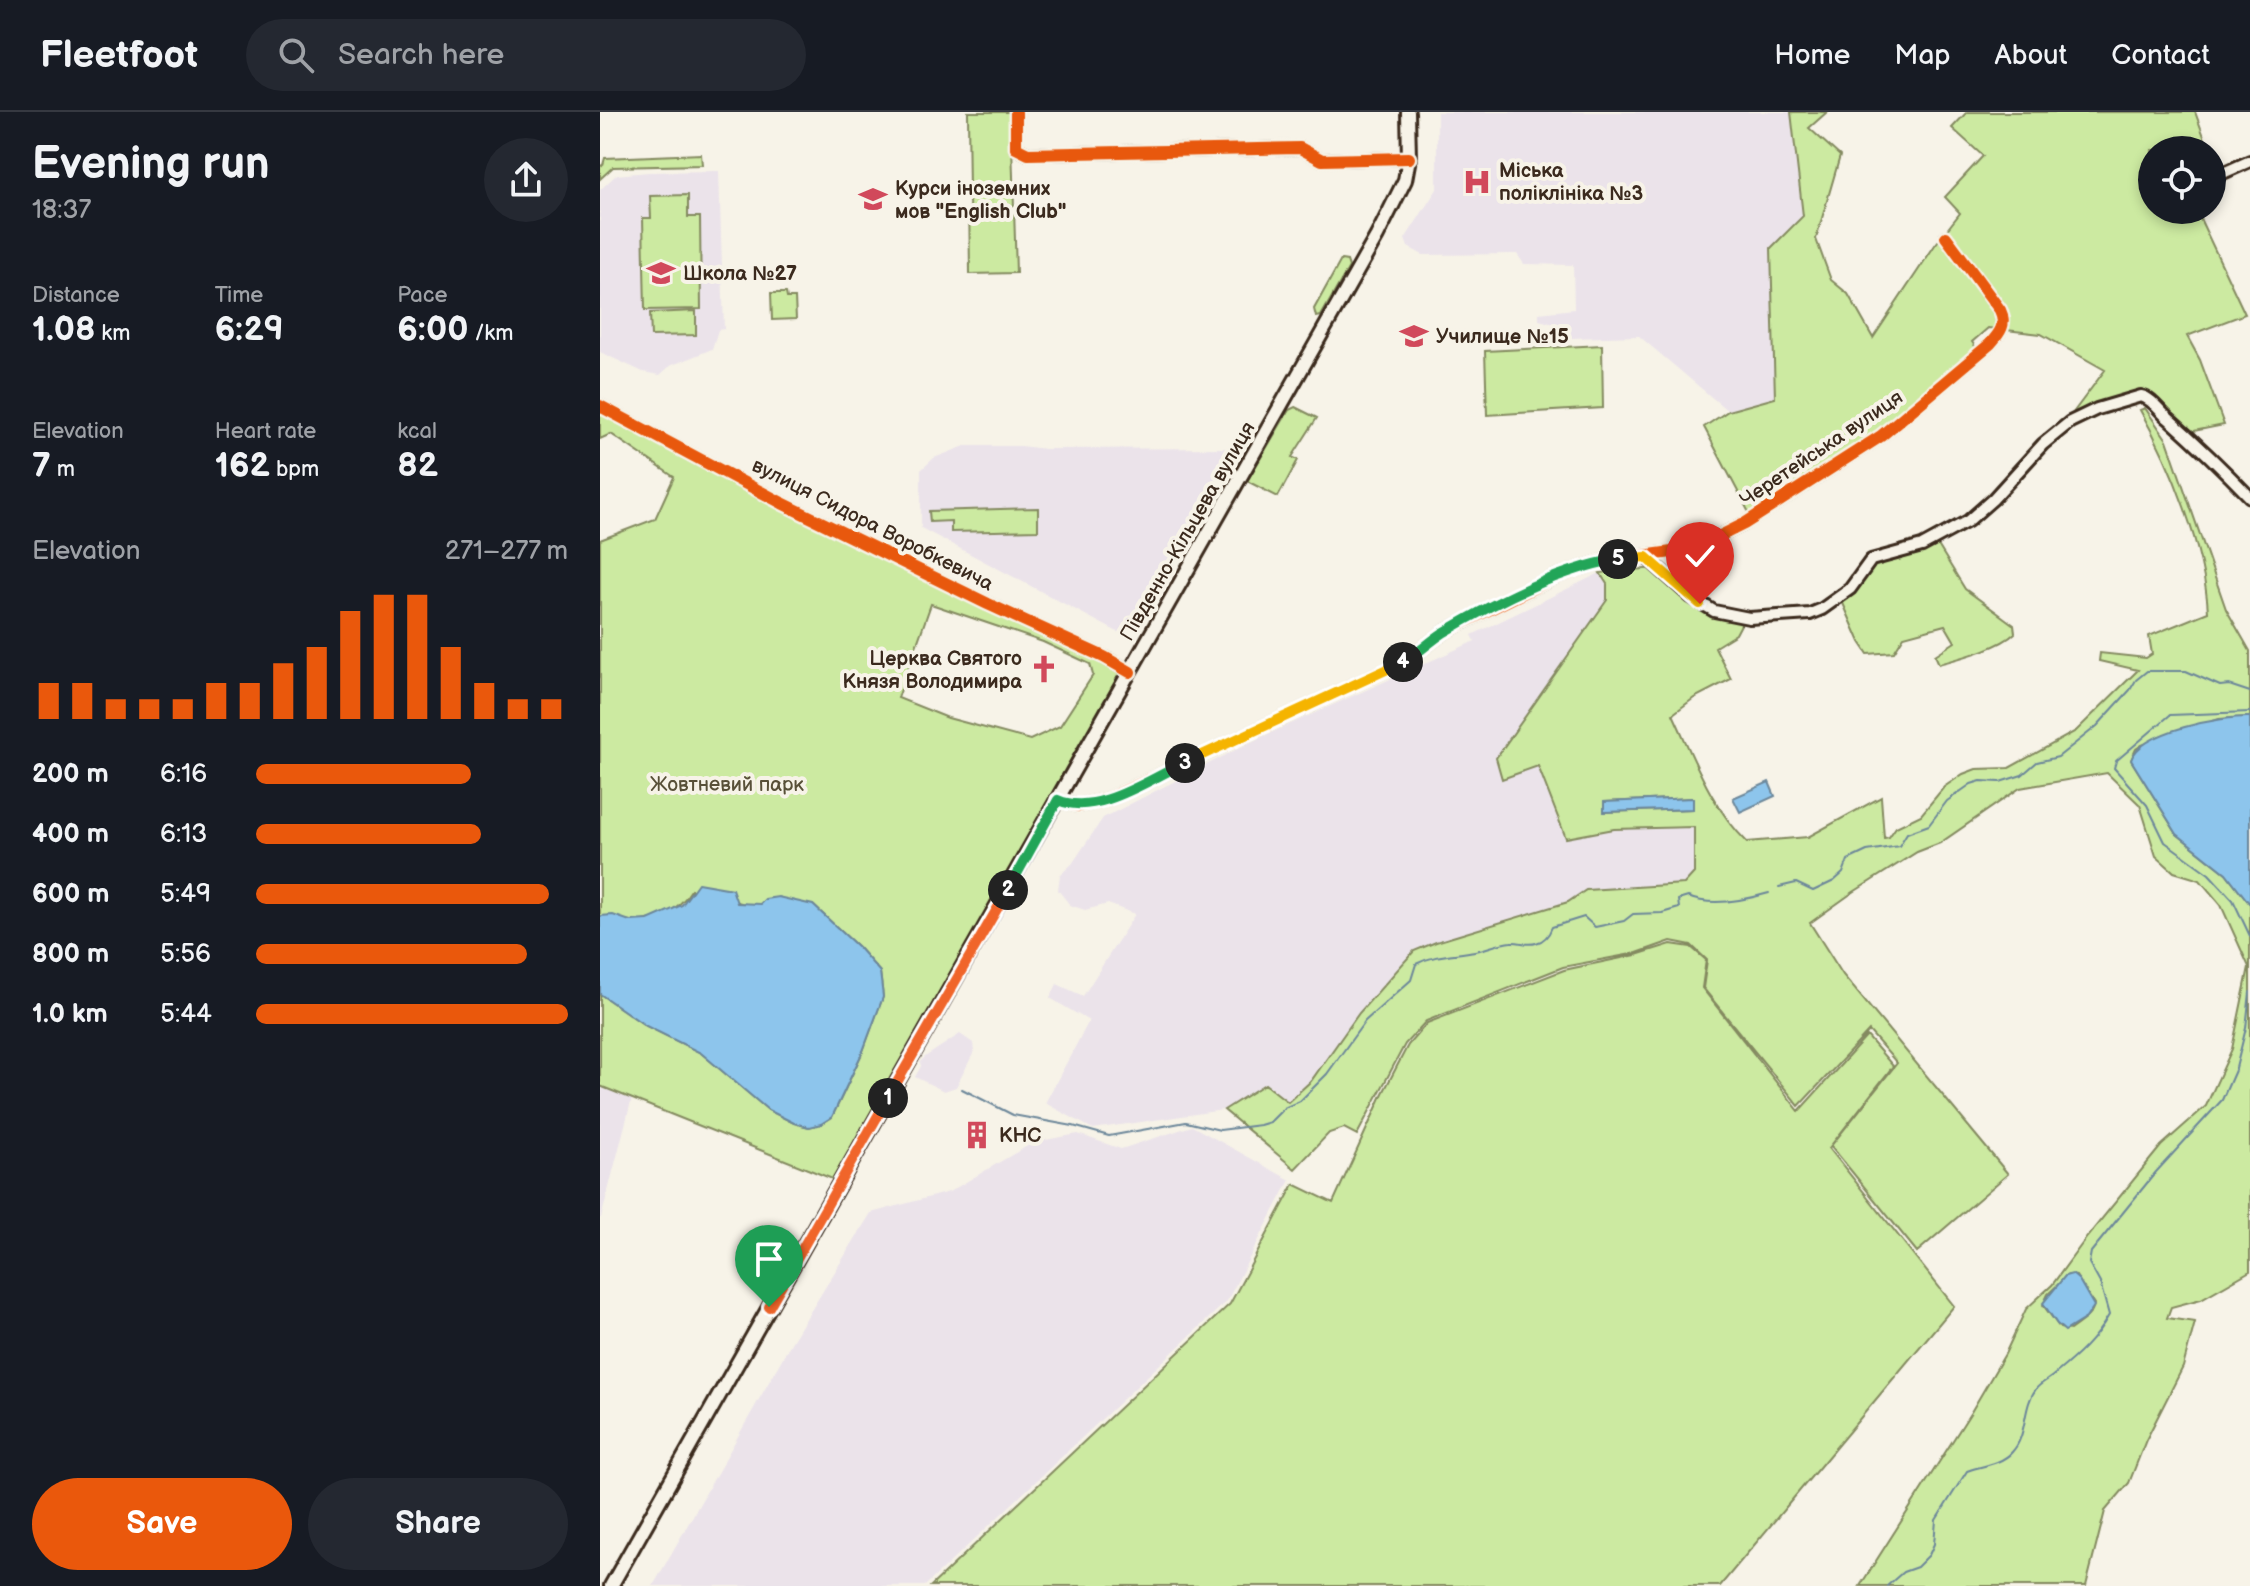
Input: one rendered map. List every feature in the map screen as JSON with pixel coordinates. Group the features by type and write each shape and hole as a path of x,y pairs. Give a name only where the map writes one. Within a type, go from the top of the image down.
{"main road":[{"name":"Південно-Кільцева вулиця","path":"611,1586 1377,236 1405,180 1409,158 1408,112"}],"street":[{"path":"1016,112 1016,148 1028,154 1300,148 1322,160 1409,158"},
{"path":"2226,172 2250,161"},
{"name":"Черетейська вулиця","path":"1058,800 1079,806 1108,799 1404,662 1446,631 1547,580 1592,564 1679,551 1712,540 1783,501 1904,418 1994,340 2003,326 2003,316 1946,237"},
{"path":"1646,557 1691,597 1714,611 1749,618 1795,617 1816,612 1850,589 1871,560 1922,546 1968,521 2052,435 2075,419 2141,396 2188,434 2250,497"},
{"name":"вулиця Сидора Воробкевича","path":"600,406 782,503 1130,672"}],"shaded area":[{"path":"1437,112 1791,112 1803,216 1771,248 1775,398 1728,411 1639,336 1571,338 1570,328 1539,320 1539,313 1574,309 1573,265 1524,264 1517,254 1423,255 1408,247 1405,239 1437,189"},
{"name":"Школа №27","path":"719,171 724,329 718,330 712,349 670,366 660,375 643,372 600,352 600,190 616,175"},
{"path":"965,446 1045,449 1235,448 1127,637 921,528 921,470 934,458"},
{"path":"1600,573 1607,584 1607,600 1496,758 1502,778 1538,765 1567,838 1614,829 1695,827 1694,873 1684,884 1586,890 1568,902 1414,951 1359,1013 1311,1081 1288,1102 1265,1084 1223,1110 1093,1129 1045,1103 1089,1021 1050,998 1057,984 1083,996 1135,914 1108,904 1085,910 1070,905 1058,890 1060,875 1072,864 1103,818 1255,740 1475,641 1472,635"},
{"path":"960,1034 973,1043 974,1052 956,1087 944,1091 915,1077 925,1057"},
{"path":"600,1086 632,1098 601,1218 600,1218"},
{"path":"1192,1126 1290,1180 1227,1301 925,1586 653,1586 791,1343 871,1213 949,1192 1034,1142 1078,1134 1121,1149"}],"green space":[{"path":"968,112 1011,112 1016,273 970,274"},
{"path":"1791,112 1827,112 1809,128 1840,156 1816,239 1831,280 1848,294 1873,338 1960,213 1945,197 1983,156 1952,128 1967,112 2195,112 2204,136 2138,136 2138,224 2203,224 2245,314 2187,336 2200,360 2224,425 2189,432 2144,398 2130,398 2060,430 2105,370 2041,334 1988,328 1972,342 1982,356 1892,435 1754,522 1704,427 1728,411 1775,398 1771,248 1803,216"},
{"path":"701,154 702,165 613,167 600,179 600,166 605,158"},
{"path":"688,195 688,217 700,217 701,309 645,310 643,218 651,218 650,196"},
{"path":"1341,260 1347,261 1349,267 1321,316 1316,317 1314,309"},
{"path":"771,293 786,293 787,298 795,298 796,319 772,320"},
{"path":"696,311 696,335 651,336 650,313"},
{"path":"1602,345 1603,408 1487,415 1485,351"},
{"name":"Жовтневий парк","path":"600,406 1129,672 840,1182 600,1086 600,994 646,1026 701,1053 768,1110 809,1127 821,1124 832,1117 863,1051 883,997 880,972 813,905 745,904 691,890 673,909 649,920 631,921 600,916 600,540 655,519 674,477 611,434 600,439","holes":["931,604 1043,642 1090,664 1093,675 1060,726 1030,740 948,718 898,698"]},
{"path":"1295,407 1317,418 1292,457 1298,460 1278,497 1247,481 1289,410"},
{"path":"2145,408 2167,440 2226,609 2250,651 2250,717 2219,719 2142,745 2136,749 2131,760 2177,834 2226,873 2250,904 2250,1271 2201,1299 2171,1307 2167,1318 2195,1322 2183,1367 2146,1440 2129,1483 2105,1511 2086,1586 1860,1586 1971,1412 2005,1354 2026,1309 2052,1285 2161,1146 2206,1106 2232,1049 2249,967 2221,905 2200,880 2174,872 2156,856 2140,805 2107,773 2020,788 1940,843 1917,852 1810,923 1843,975 2008,1174 1917,1252 1831,1146 1897,1063 1869,1031 1799,1106 1703,988 1707,960 1691,945 1671,941 1637,953 1563,967 1426,1021 1405,1044 1357,1135 1344,1128 1329,1133 1295,1169 1224,1110 1265,1084 1288,1102 1311,1081 1359,1013 1414,951 1568,902 1586,890 1684,884 1694,873 1694,827 1614,829 1566,838 1538,766 1502,779 1496,758 1607,600 1607,584 1600,573 1656,568 1700,604 1746,615 1736,634 1715,647 1731,679 1694,698 1673,714 1713,798 1747,842 1808,837 1881,797 1884,838 1889,837 1896,827 1921,815 1944,787 1963,774 1976,769 2009,768 2076,731 2138,670 2099,661 2100,653 2146,658 2152,654 2149,636 2208,612 2200,562 2184,508 2140,410","holes":["1692,798 1693,809 1604,812 1605,802","2068,1275 2076,1276 2094,1304 2088,1316 2070,1330 2060,1328 2043,1305 2048,1294"]},
{"path":"1038,508 1038,530 951,532 951,521 930,522 929,511"},
{"path":"1936,542 1965,589 2014,625 2015,633 1990,648 1939,664 1935,655 1955,642 1945,625 1904,636 1894,652 1868,654 1842,601 1863,570 1877,560"},
{"path":"1671,944 1691,947 1706,960 1702,988 1799,1111 1867,1036 1893,1066 1829,1148 1954,1306 1720,1586 931,1586 1230,1304 1294,1184 1333,1203 1408,1045 1427,1023 1564,970 1636,955"}],"water":[{"path":"2250,717 2250,904 2226,873 2177,834 2131,760 2138,750 2165,733 2221,719"},
{"path":"1769,782 1775,796 1740,812 1733,798"},
{"path":"1693,798 1693,809 1604,812 1604,802"},
{"path":"698,883 732,889 737,903 760,904 765,899 778,897 813,905 880,972 883,997 863,1051 832,1117 821,1124 809,1127 768,1110 701,1053 646,1026 600,994 600,916 613,915 630,921 648,920 682,905"},
{"path":"2072,1274 2094,1306 2086,1318 2065,1331 2043,1303 2065,1276"}],"waterway":[{"path":"1779,887 1796,883 1813,891 1834,881 1843,873 1848,860 1867,851 1899,846 1907,833 1929,825 1947,801 1971,784 2000,782 2022,775 2037,762 2058,757 2097,726 2147,671 2186,671 2220,686 2229,685 2250,692"},
{"path":"2250,712 2170,715 2116,761 2114,768 2147,805 2165,842 2209,874 2233,900 2250,936"},
{"path":"962,1089 1013,1115 1109,1136 1186,1122 1220,1130 1260,1125 1270,1122 1284,1108 1300,1101 1327,1074 1365,1021 1411,980 1416,964 1506,943 1536,943 1542,941 1552,927 1584,917 1595,927 1624,921 1633,914 1662,913 1679,908 1678,900 1688,897 1717,902 1769,893"},
{"path":"1887,1586 1903,1572 1917,1567 1929,1555 1934,1544 1936,1520 1967,1471 1997,1462 2012,1452 2021,1438 2036,1389 2078,1354 2104,1324 2109,1315 2100,1283 2089,1263 2091,1252 2156,1172 2222,1100 2236,1068 2246,1028 2250,992"}],"cycle path":[{"path":"1016,112 1016,148 1028,154 1300,148 1322,160 1409,158"},
{"path":"1058,800 1079,806 1108,799 1404,662 1446,631 1557,576 1599,562 1679,551 1712,540 1744,524 1881,436 1997,336 2003,324 2000,310 1946,237"},
{"path":"600,406 782,503 1130,672"}],"place":[{"name":"Міська поліклініка №3","path":"1477,182"},
{"name":"Курси іноземних мов \"English Club\"","path":"873,199"},
{"name":"Школа №27","path":"661,273"},
{"name":"Училище №15","path":"1414,336"},
{"name":"Церква Святого Князя Володимира","path":"1044,669"},
{"name":"КНС","path":"977,1135"}],"route":[{"path":"769,1307 1058,800 1079,806 1108,799 1404,662 1439,636 1547,580 1599,562 1646,557 1700,604"}]}
